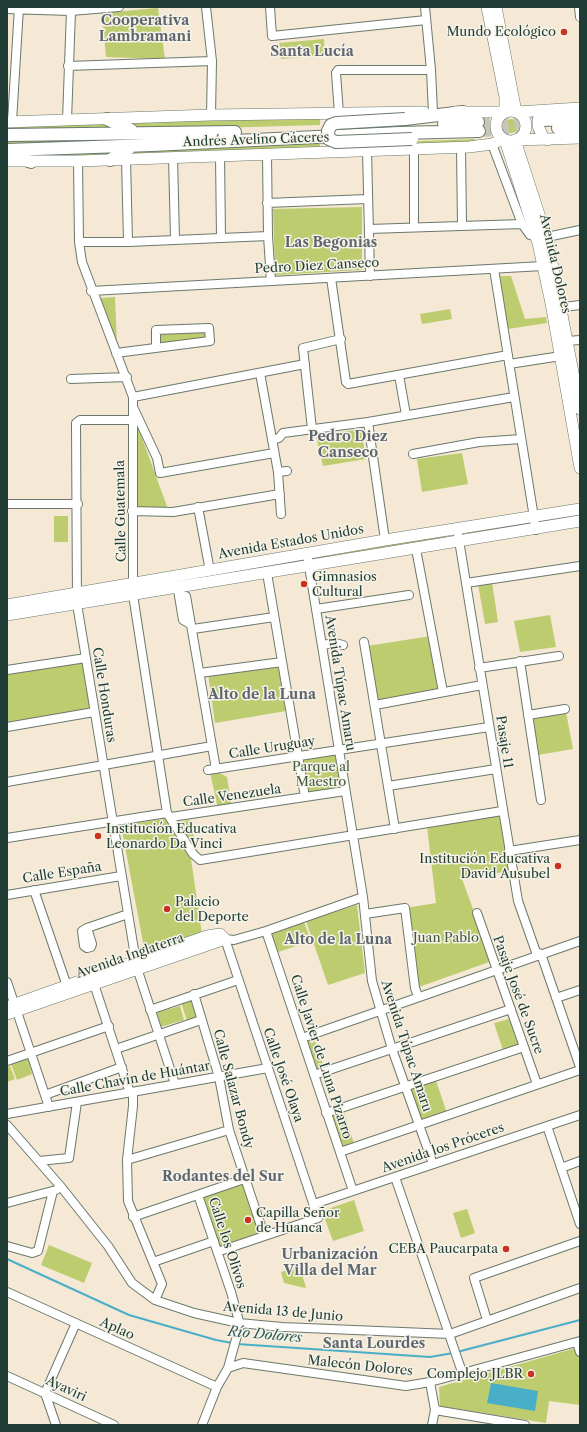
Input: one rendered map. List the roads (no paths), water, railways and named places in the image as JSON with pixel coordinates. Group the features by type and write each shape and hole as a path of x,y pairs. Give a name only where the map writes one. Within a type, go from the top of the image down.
{"highway":[{"path":"462,112 405,119 336,123 331,125 328,131 329,139 336,142 413,144 466,136 477,124"},
{"path":"545,125 580,118"},
{"path":"107,119 136,132"},
{"name":"Andrés Avelino Cáceres","path":"7,135 136,132 230,132 477,124"},
{"name":"Andrés Avelino Cáceres","path":"7,151 399,133 477,124"},
{"path":"545,125 580,127"},
{"path":"110,160 133,146"},
{"path":"7,151 31,162"}],"main road":[{"path":"487,7 505,97 511,112 524,119 525,129 520,137 510,140"},
{"path":"496,7 511,112"},
{"path":"510,140 580,108"},
{"name":"Andrés Avelino Cáceres","path":"10,122 211,115 462,112 477,124 511,112 545,125"},
{"name":"Avenida Dolores","path":"511,112 497,119 496,128 497,133 510,140 557,308 561,356 580,468"},
{"path":"477,124 481,117 482,139 477,147"},
{"path":"545,125 580,138"},
{"name":"Andrés Avelino Cáceres","path":"7,161 78,161 367,150 413,144 477,147 510,140"},
{"name":"Avenida Dolores","path":"538,236 543,266 567,341 580,409"},
{"name":"Avenida Estados Unidos","path":"7,605 78,598 133,590 210,571 385,540 580,509"},
{"path":"563,512 568,515 569,519 566,524"},
{"name":"Avenida Estados Unidos","path":"133,590 178,591 267,574 580,522"},
{"name":"Avenida Estados Unidos","path":"7,615 78,598"},
{"name":"Avenida Inglaterra","path":"12,1009 94,984 136,965 214,934 220,934 225,939"},
{"name":"Avenida Inglaterra","path":"12,1009 67,986 136,965"}],"street":[{"path":"7,9 19,8 71,11 119,7"},
{"path":"206,7 212,62 211,115"},
{"path":"270,7 272,36 426,20"},
{"path":"425,7 432,70 433,112"},
{"path":"579,7 580,15"},
{"path":"10,122 19,8"},
{"path":"68,120 68,66 71,11"},
{"path":"68,66 212,62"},
{"path":"339,114 336,73 338,70 432,70"},
{"path":"413,144 414,227"},
{"path":"492,144 522,224 538,236 580,230"},
{"path":"461,147 462,226"},
{"path":"367,150 370,276"},
{"path":"267,154 268,236 271,281"},
{"path":"220,155 222,238"},
{"path":"173,157 175,239"},
{"path":"126,159 128,242"},
{"name":"Calle Guatemala","path":"78,161 79,242 82,262 91,291 133,397 133,590 169,815 197,859 200,860 352,835"},
{"path":"267,203 367,199"},
{"path":"369,228 522,224"},
{"path":"79,242 128,242 268,236"},
{"name":"Pedro Diez Canseco","path":"91,291 494,270 543,266"},
{"path":"494,270 536,530"},
{"path":"331,278 346,382 348,384 508,355"},
{"path":"557,308 580,305"},
{"path":"116,354 210,341 209,328 156,330 156,348"},
{"path":"312,429 303,348 341,339"},
{"path":"567,341 580,340"},
{"path":"509,364 561,356"},
{"path":"133,397 305,364"},
{"path":"260,373 278,472 281,514"},
{"path":"399,375 406,415"},
{"path":"71,379 126,377"},
{"path":"272,440 279,438 283,433 368,422 514,397"},
{"path":"133,407 156,458 160,473 274,453"},
{"name":"Calle Honduras","path":"133,420 80,420 76,423 78,598 94,712 136,965 175,1084"},
{"path":"368,422 385,540"},
{"path":"413,454 479,442 521,439"},
{"path":"278,472 287,471"},
{"path":"132,511 172,512 280,494"},
{"path":"7,504 78,504"},
{"path":"198,507 210,571"},
{"name":"Pasaje 11","path":"457,528 518,902 536,952 541,954 580,1067"},
{"path":"416,549 443,692"},
{"name":"Avenida Túpac Amaru","path":"307,554 365,914 372,981 392,1049 433,1164"},
{"path":"466,584 580,566"},
{"path":"267,574 305,798"},
{"path":"178,591 183,620 191,627 212,746"},
{"path":"316,609 409,595"},
{"path":"191,627 274,617"},
{"path":"364,642 395,829"},
{"path":"322,645 335,643 343,645"},
{"path":"479,668 559,656"},
{"path":"7,670 86,658"},
{"path":"520,661 542,800"},
{"path":"200,673 282,662"},
{"path":"375,705 482,685"},
{"path":"528,715 565,709"},
{"path":"7,727 94,712"},
{"name":"Calle Uruguay","path":"7,782 212,746 212,770 489,727"},
{"path":"388,786 496,769"},
{"name":"Calle Venezuela","path":"7,838 113,821 305,798 345,791"},
{"path":"352,835 502,811"},
{"path":"509,851 580,840"},
{"name":"Calle España","path":"7,895 121,876"},
{"path":"34,890 67,986"},
{"path":"225,939 234,940 362,897"},
{"path":"365,914 405,908 415,988 418,996"},
{"path":"87,928 128,914"},
{"name":"Pasaje José de Sucre","path":"477,914 537,1084"},
{"name":"Calle Javier de Luna Pizarro","path":"266,930 353,1191"},
{"name":"Calle José Olaya","path":"225,939 318,1218 264,1235"},
{"path":"302,1038 418,996 580,941"},
{"path":"150,1010 238,980"},
{"path":"7,982 12,1009 30,1053 49,1107"},
{"path":"94,984 129,1090 133,1092 133,1106 127,1160 128,1201 133,1217 162,1284 155,1300"},
{"path":"556,998 580,990"},
{"name":"Calle Salazar Bondy","path":"194,994 219,1077 229,1130 264,1235"},
{"path":"314,1076 511,1009"},
{"path":"116,1049 158,1033 201,1020"},
{"path":"7,1061 109,1026"},
{"path":"326,1113 524,1047"},
{"path":"45,1095 122,1067"},
{"name":"Calle Chavín de Huántar","path":"7,1114 268,1068"},
{"path":"340,1152 580,1070"},
{"path":"39,1162 69,1158 77,1102"},
{"name":"Avenida los Próceres","path":"314,1204 580,1115"},
{"name":"Avenida 13 de Junio","path":"7,1125 62,1188 108,1246 132,1283 155,1300 239,1326 450,1334"},
{"path":"547,1126 580,1224"},
{"path":"127,1160 229,1130"},
{"path":"561,1168 580,1160"},
{"path":"395,1177 462,1372"},
{"path":"133,1217 246,1178"},
{"path":"7,1203 62,1188"},
{"path":"7,1246 32,1253 38,1251 53,1191"},
{"name":"Calle los Olivos","path":"198,1194 214,1241 239,1326"},
{"path":"223,1250 264,1235"},
{"path":"153,1262 214,1241"},
{"path":"487,1320 474,1278 580,1242"},
{"path":"450,1334 580,1288"},
{"name":"Aplao","path":"7,1292 217,1388"},
{"path":"56,1425 45,1393 76,1323"},
{"path":"202,1425 217,1388 228,1368 239,1326"},
{"path":"578,1341 580,1352"},
{"name":"Malecón Dolores","path":"228,1368 243,1364 406,1386 430,1382 578,1341"},
{"name":"Ayaviri","path":"7,1376 114,1425"},
{"path":"430,1382 435,1410 432,1425"},
{"path":"435,1410 524,1425"}],"water":[{"path":"491,1383 538,1391 535,1411 487,1403"}],"waterway":[{"name":"Río Dolores","path":"7,1259 129,1315 216,1340 232,1343"},
{"name":"Río Dolores","path":"457,1352 580,1320"},
{"name":"Río Dolores","path":"237,1344 430,1357 453,1353"}],"tunnel":[{"path":"478,122 543,120"},
{"path":"479,131 542,129"}],"place":[{"name":"Mundo Ecológico","path":"564,32"},
{"name":"Gimnasios Cultural","path":"304,584"},
{"name":"Institución Educativa Leonardo Da Vinci","path":"98,836"},
{"name":"Institución Educativa David Ausubel","path":"558,866"},
{"name":"Palacio del Deporte","path":"167,909"},
{"name":"Capilla Señor de Huanca","path":"248,1220"},
{"name":"CEBA Paucarpata","path":"506,1249"},
{"name":"Complejo JLBR","path":"531,1374"}],"district":[{"name":"Cooperativa Lambramani","path":"145,30"},
{"name":"Santa Lucía","path":"312,52"},
{"name":"Las Begonias","path":"331,243"},
{"name":"Pedro Diez Canseco","path":"348,446"},
{"name":"Alto de la Luna","path":"262,695"},
{"name":"Alto de la Luna","path":"338,940"},
{"name":"Rodantes del Sur","path":"223,1177"},
{"name":"Urbanización Villa del Mar","path":"330,1264"},
{"name":"Santa Lourdes","path":"374,1344"}],"park label":[{"name":"Parque al Maestro","path":"321,774"},
{"name":"Juan Pablo","path":"446,938"}]}
